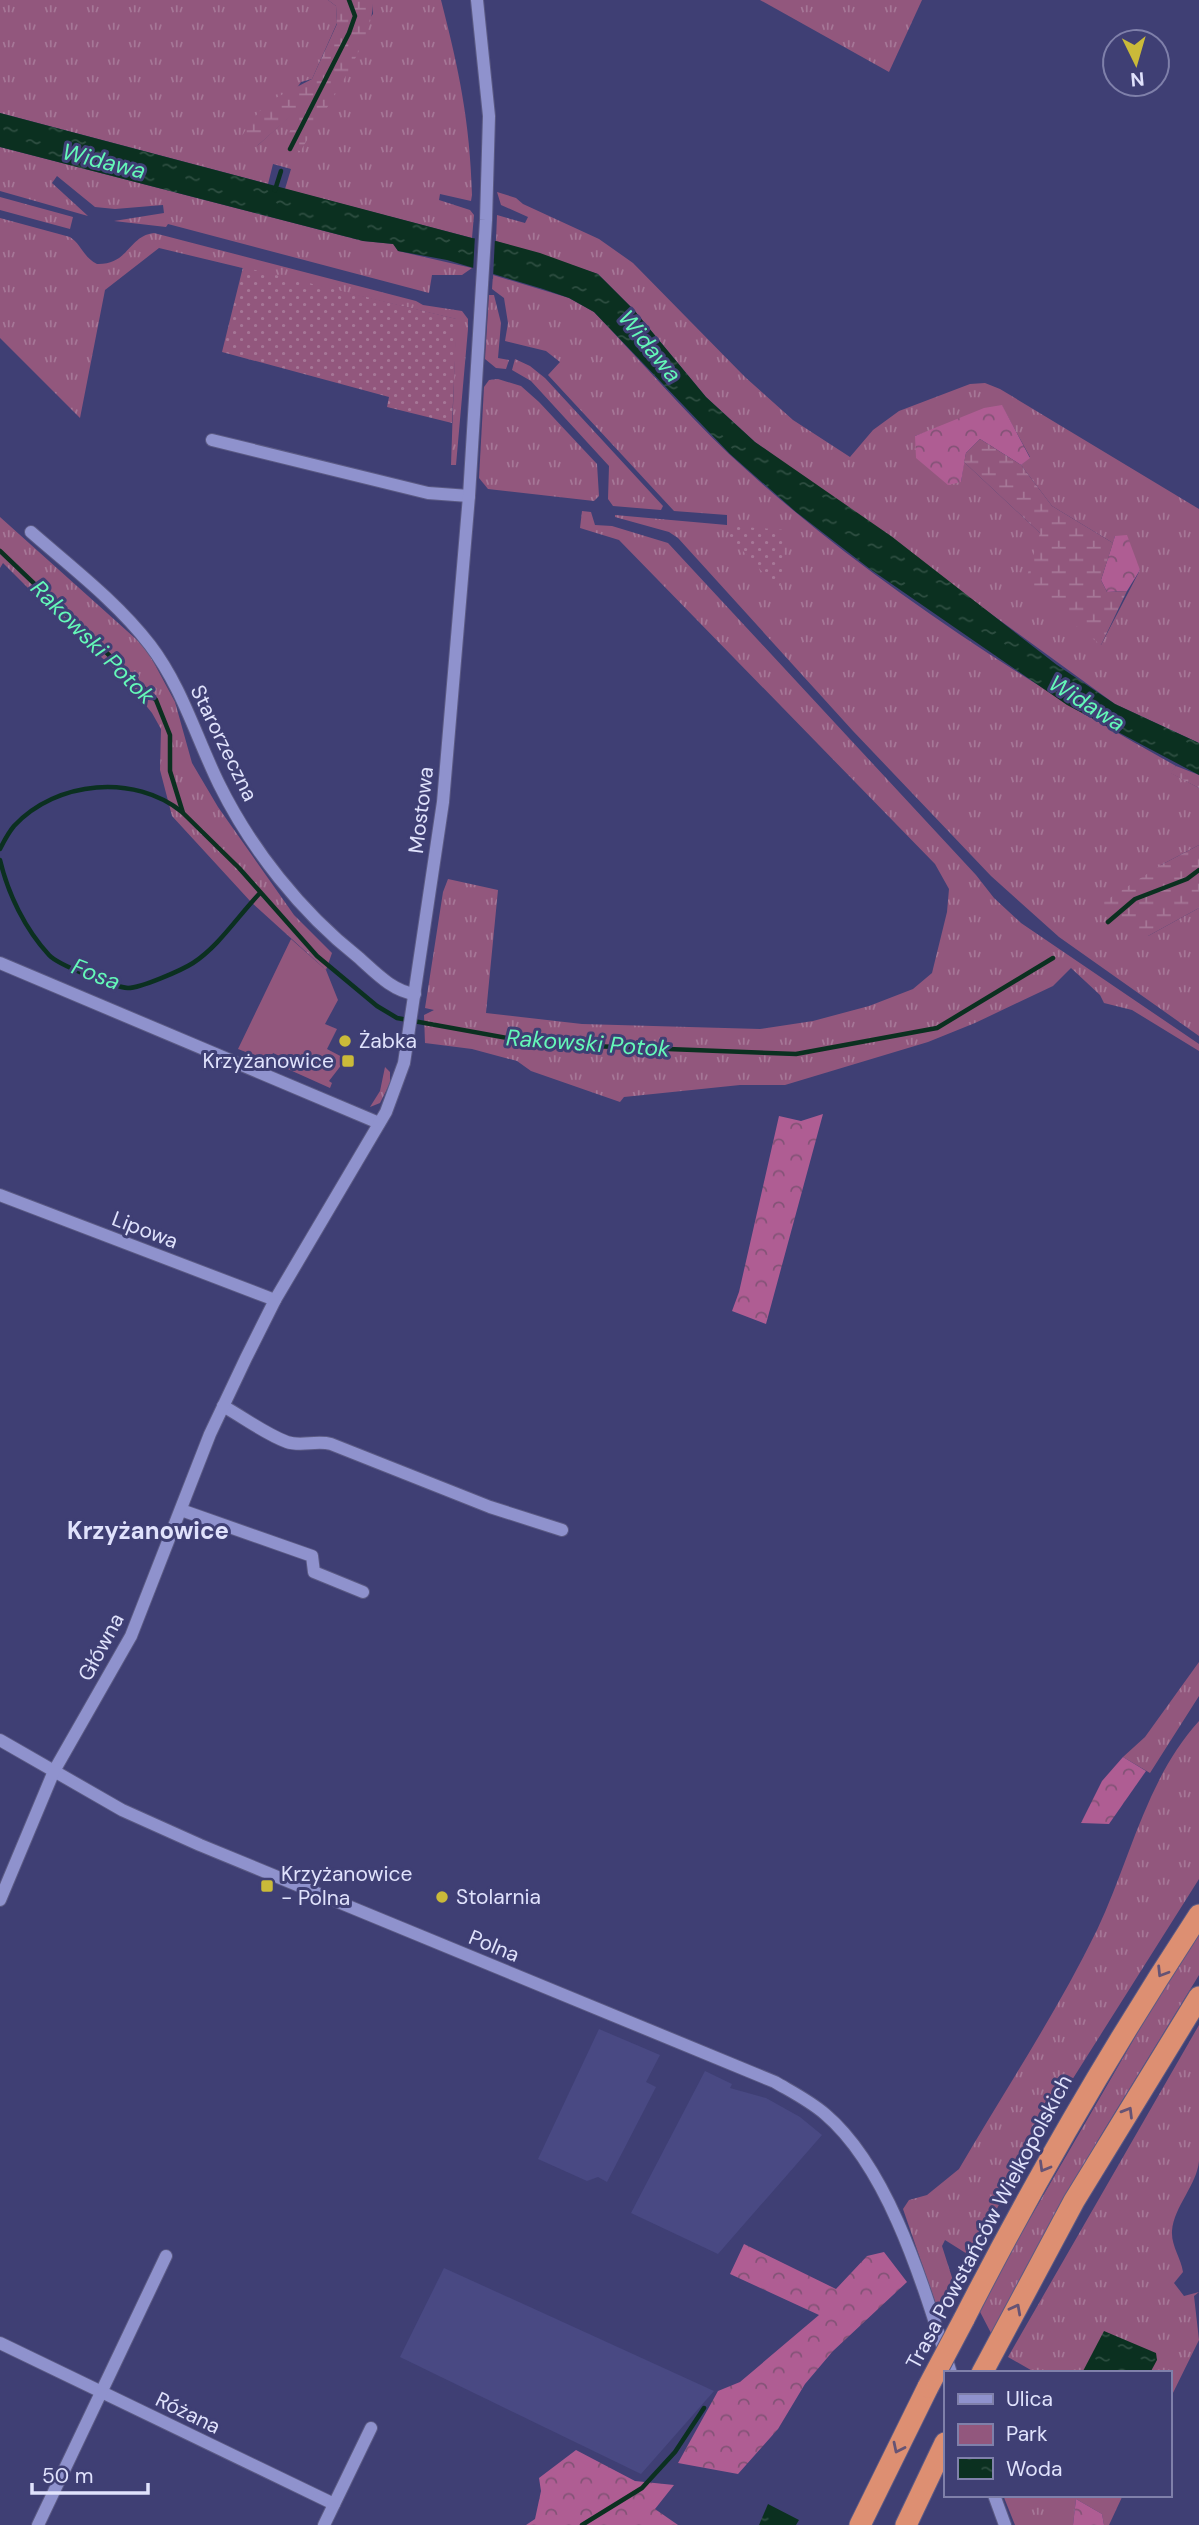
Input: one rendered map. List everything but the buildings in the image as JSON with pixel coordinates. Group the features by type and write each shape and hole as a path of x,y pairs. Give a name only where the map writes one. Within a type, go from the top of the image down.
{"highway":[{"name":"Trasa Powstańców Wielkopolskich","path":"860,2525 1026,2197 1097,2075 1199,1915"},
{"path":"983,2371 1074,2200 1199,1997"},
{"path":"906,2525 944,2445"}],"street":[{"name":"Mostowa","path":"379,1123 400,1077 407,1043 443,802 458,659 486,219 489,116 477,0"},
{"path":"212,440 428,493 469,496"},
{"name":"Starorzeczna","path":"31,531 124,616 150,645 190,715 219,784 293,894 337,941 398,990 415,994"},
{"path":"0,963 379,1123"},
{"name":"Główna","path":"0,1900 54,1771 131,1636 223,1406 275,1300 379,1123"},
{"name":"Lipowa","path":"0,1195 275,1300"},
{"path":"223,1406 287,1442 301,1444 316,1440 331,1444 490,1507 562,1530"},
{"path":"181,1510 312,1556 314,1572 363,1592"},
{"name":"Polna","path":"0,1740 122,1810 200,1845 775,2082 825,2114 858,2150 888,2201 950,2371"},
{"path":"38,2525 166,2256"},
{"name":"Różana","path":"0,2343 334,2504"},
{"path":"324,2525 371,2428"},
{"path":"995,2497 1005,2525"}],"shaded area":[{"path":"599,2029 660,2055 646,2082 656,2087 607,2182 598,2177 587,2181 538,2159"},
{"path":"705,2071 732,2084 730,2088 766,2098 800,2117 822,2135 718,2254 631,2213"},
{"path":"444,2268 714,2391 641,2474 400,2357"}],"green space":[{"path":"0,0 328,0 336,6 337,23 312,79 301,82 257,146 292,114 296,115 373,14 373,0 441,0 462,96 469,144 472,195 471,201 440,194 439,200 470,210 474,215 472,238 285,189 291,169 273,164 268,184 0,113"},
{"path":"328,0 373,0 371,17 357,56 301,151 283,149 296,115 292,115 257,146 239,141 251,121 268,102 312,79 337,24 336,6"},
{"path":"760,0 922,0 889,72"},
{"path":"0,147 363,241 394,244 398,251 472,268 462,275 432,275 429,293 168,224 166,227 114,221 164,213 163,205 115,209 95,207 57,176 52,183 88,216 0,191"},
{"path":"497,192 516,198 523,204 599,239 633,263 745,377 793,420 850,457 873,430 899,411 970,384 985,383 1000,389 1199,509 1199,743 1115,704 755,442 706,397 634,310 598,274 496,241 497,215 525,223 528,217 501,205","holes":["1002,406 1030,457 1021,465 1052,506 1113,543 1115,536 1140,570 1101,645 1040,533 964,462 961,482 915,436"]},
{"path":"0,197 73,217 70,229 0,210"},
{"path":"0,218 70,237 97,264 116,260 139,239 154,233 423,305 462,311 468,319 468,329 456,465 451,465 456,319 159,248 105,290 80,418 0,338"},
{"path":"243,267 457,319 452,423 387,407 389,397 222,352"},
{"path":"493,275 569,298 594,312 729,454 833,542 943,623 1058,697 1176,766 1171,773 1199,788 1199,845 1161,865 1148,936 1199,908 1199,1036 1059,937 991,876 853,731 678,538 669,532 615,517 727,525 727,515 674,511 548,375 560,362 546,351 505,341 508,323 504,298 492,289"},
{"path":"489,295 494,295 501,323 498,358 509,360 506,369 496,368 485,359"},
{"path":"515,359 530,366 545,378 663,506 661,510 613,506 608,499 609,466 531,381 512,370"},
{"path":"498,379 521,386 597,464 599,496 594,501 488,489 479,478 484,387 489,380"},
{"path":"1002,405 1030,458 1021,465 980,439 966,453 961,482 948,485 916,458 915,436 984,408"},
{"path":"980,439 1021,465 1052,506 1113,543 1101,580 1107,592 1127,591 1101,645 1024,586 1040,533 964,462 966,453"},
{"path":"582,511 591,512 595,525 612,526 668,543 976,875 994,898 1021,923 1199,1044 1199,1051 1132,1010 1104,1003 1100,995 1071,968 1053,986 975,1023 928,1042 785,1085 740,1085 624,1097 620,1102 531,1071 517,1061 472,1049 425,1043 424,1015 434,1010 425,1008 443,892 448,879 498,890 486,1013 582,1024 760,1029 813,1021 869,1006 913,989 932,973 947,912 949,889 935,864 619,540 580,528"},
{"path":"0,517 146,648 175,702 192,763 218,807 294,915 332,953 326,970 251,902 172,816 160,770 161,729 152,713 122,676 3,563 0,568"},
{"path":"730,526 786,530 780,591 730,537"},
{"path":"1127,535 1140,570 1127,591 1107,592 1101,580 1115,536"},
{"path":"1176,766 1199,775 1199,788 1170,773"},
{"path":"1199,845 1199,908 1148,936 1102,903 1161,865"},
{"path":"291,939 326,970 338,1000 325,1024 337,1029 327,1049 346,1059 329,1081 332,1083 330,1088 281,1066 284,1058 273,1053 269,1061 238,1049"},
{"path":"385,1067 390,1072 390,1083 380,1103 370,1107 380,1091"},
{"path":"823,1114 766,1324 732,1311 739,1292 779,1116 801,1121"},
{"path":"1199,1662 1199,1696 1150,1773 1123,1757 1145,1737"},
{"path":"1199,1721 1199,1879 1024,2156 972,2257 945,2240 942,2246 955,2287 940,2316 903,2209 909,2200 927,2195 959,2169 1081,1961 1109,1904 1152,1794 1165,1768"},
{"path":"1123,1757 1146,1771 1109,1824 1081,1823 1102,1781"},
{"path":"1199,1933 1199,1975 1098,2140 991,2333 978,2308 1164,1987"},
{"path":"1199,2025 1199,2161 1172,2231 1183,2272 1174,2283 1184,2296 1199,2292 1194,2296 1199,2340 1171,2397 1171,2371 1032,2371 1008,2357"},
{"path":"744,2244 836,2289 867,2256 884,2252 907,2282 833,2351 805,2384 778,2429 738,2474 678,2463 718,2391 740,2382 819,2315 730,2274"},
{"path":"576,2450 635,2481 674,2485 655,2509 678,2525 526,2525 535,2519 541,2491 539,2478"},
{"path":"1004,2497 1122,2497 1109,2525 1104,2525 1102,2514 1076,2499 1073,2525 1015,2525"},
{"path":"1076,2499 1102,2514 1104,2525 1073,2525"}],"water":[{"name":"Widawa","path":"0,113 472,238 496,241 540,253 598,274 634,310 706,397 755,442 891,536 1057,665 1115,704 1199,743 1199,775 1067,705 870,569 796,512 730,454 594,312 569,298 447,260 398,251 393,244 363,241 0,147"},
{"path":"1104,2331 1156,2353 1157,2360 1151,2371 1083,2371"},
{"path":"768,2504 799,2520 796,2525 759,2525"}],"pier":[{"path":"475,235 495,237 493,279 473,272"}],"waterway":[{"path":"290,149 349,33 355,16 349,0"},
{"path":"275,190 281,171"},
{"name":"Rakowski Potok","path":"0,551 156,700 170,735 170,771 183,813 239,868 317,956 377,1006 397,1018 540,1044 796,1054 937,1028 1053,958"},
{"name":"Fosa","path":"0,849 14,826 32,811 52,799 74,791 120,788 142,792 163,800 182,812"},
{"name":"Fosa","path":"0,860 19,910 32,934 49,955 87,975 128,988 151,982 193,963 220,939 260,893"},
{"name":"Rakowski Potok","path":"1108,922 1135,899 1187,879 1199,870"},
{"path":"582,2525 642,2488 675,2452 704,2408"}],"place":[{"name":"Żabka","path":"345,1041"},
{"name":"Krzyżanowice","path":"348,1061"},
{"name":"Krzyżanowice - Polna","path":"267,1886"},
{"name":"Stolarnia","path":"442,1897"}],"district":[{"name":"Krzyżanowice","path":"148,1531"}]}
